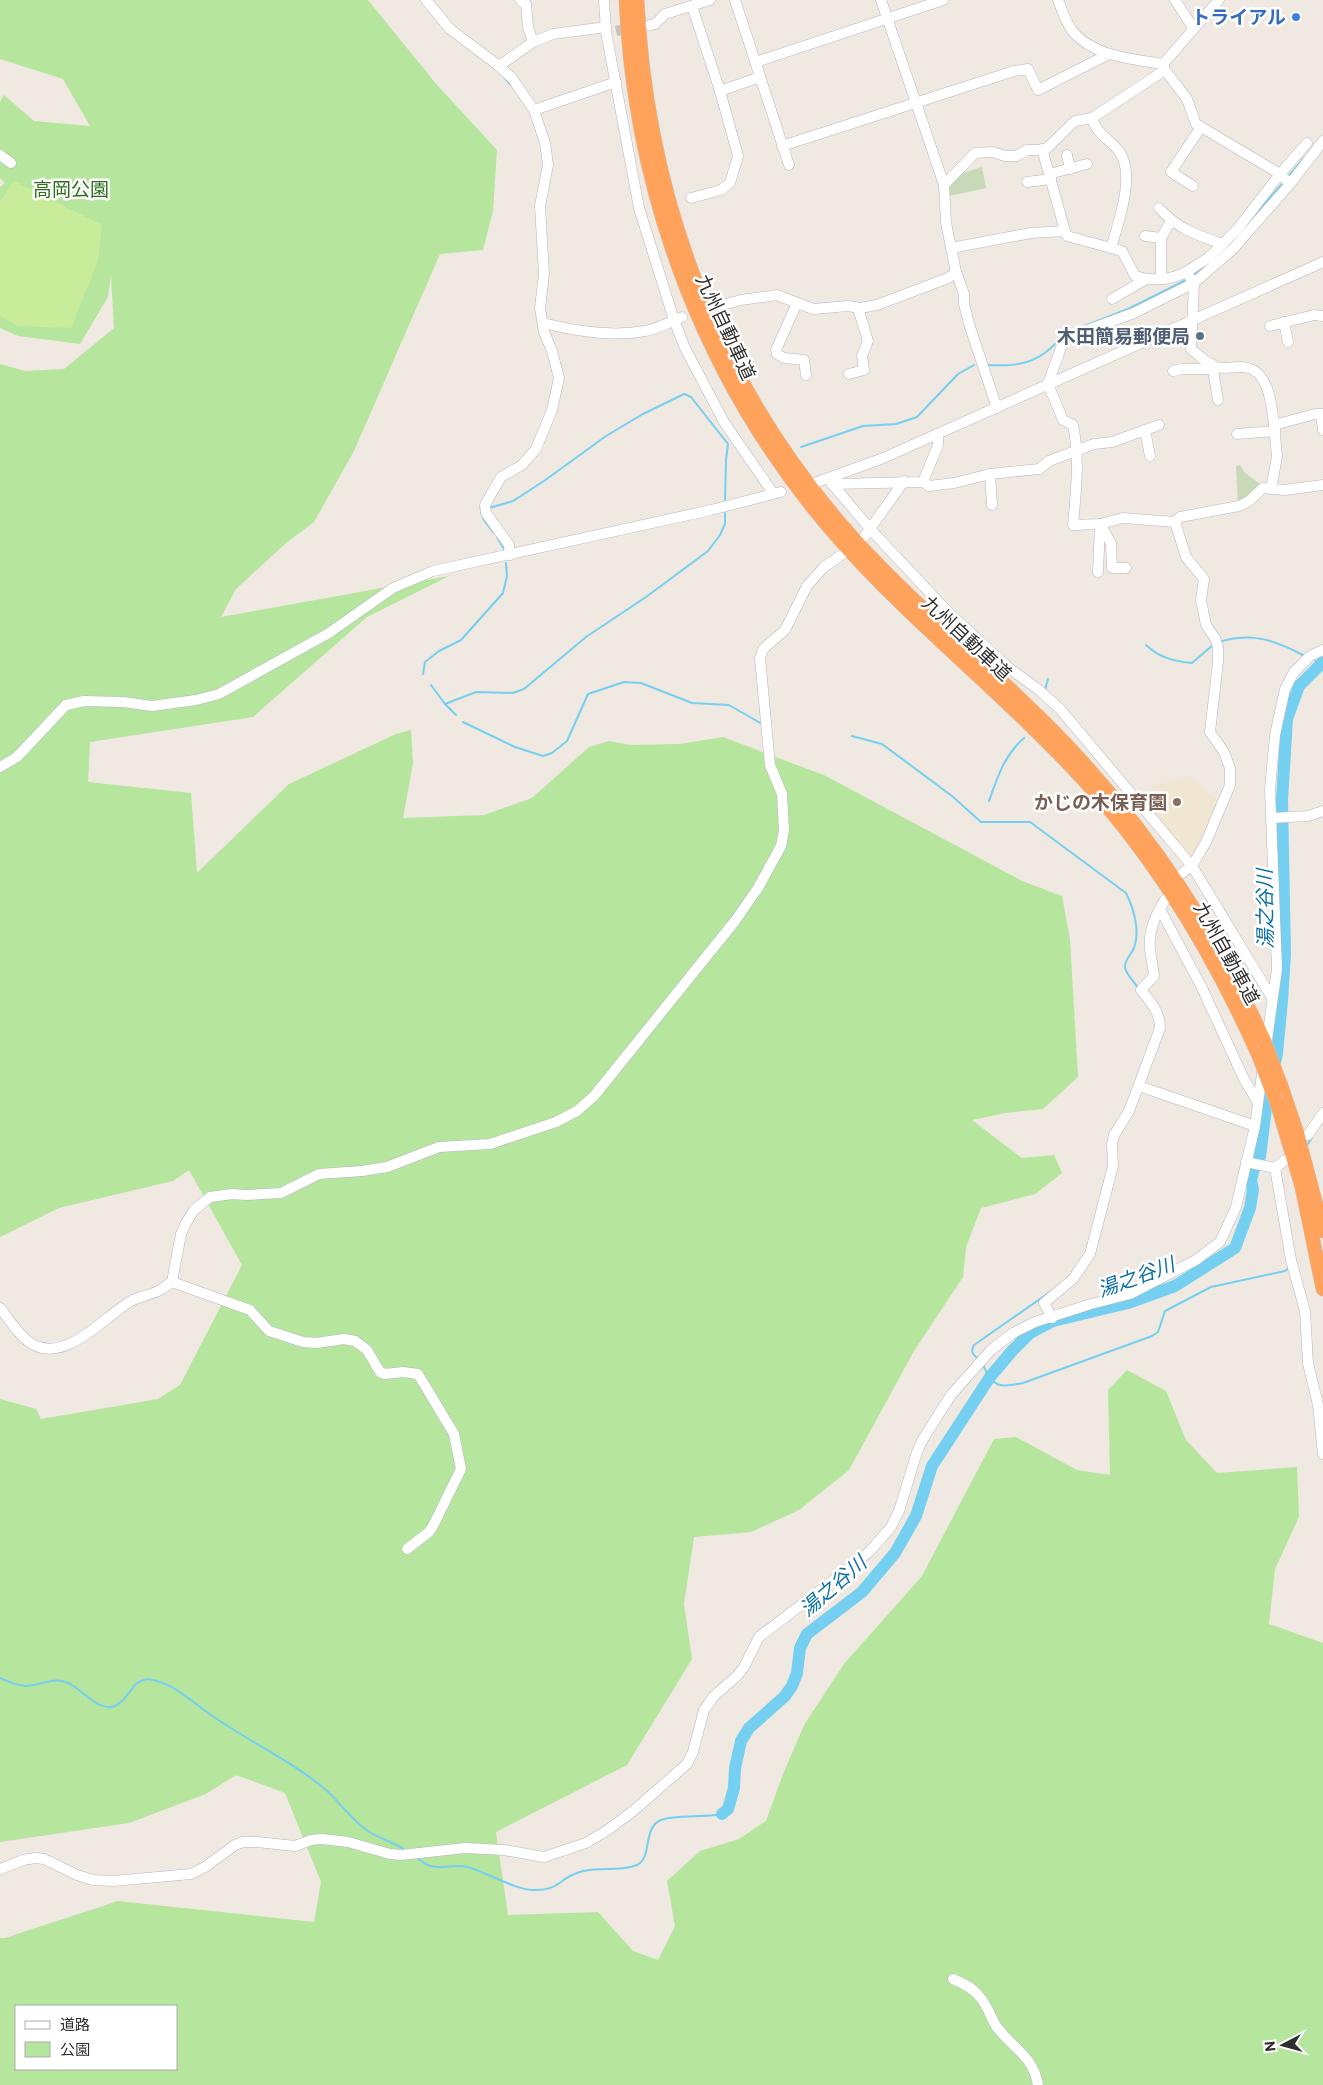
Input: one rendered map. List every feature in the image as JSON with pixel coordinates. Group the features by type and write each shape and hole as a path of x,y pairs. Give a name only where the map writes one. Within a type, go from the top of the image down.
{"highway":[{"name":"九州自動車道","path":"626,0 634,88 643,143 656,196 672,250 692,304 720,365 748,415 783,467 843,542 918,619 1045,738 1113,813 1145,854 1187,916 1216,965 1259,1056 1277,1103 1302,1187 1323,1289"},
{"name":"九州自動車道","path":"637,0 644,87 666,193 682,246 703,301 730,361 758,410 791,461 851,536 889,576 1052,730 1092,772 1152,846 1190,902 1225,960 1264,1041 1282,1086 1297,1133 1323,1231"}],"street":[{"path":"426,0 450,29 512,78 534,110 545,143 548,165 540,206 544,274 540,308 544,332 552,351 559,378 552,410 536,449 522,465 501,477 486,509 509,545 510,555"},
{"path":"520,0 526,4 528,27 533,42"},
{"path":"0,767 17,757 66,705 84,701 123,702 152,706 196,700 219,694 352,618 393,588 433,571 711,510 777,492 724,422 685,348 678,319 639,208 616,82 610,30 604,0"},
{"path":"650,25 655,24 665,14 710,0"},
{"path":"735,0 789,165"},
{"path":"881,0 944,186 946,223 950,248 964,294 964,304 973,336 997,408"},
{"path":"756,62 942,0"},
{"path":"1058,0 1073,31 1086,43 1109,54 1164,67 1187,99 1196,124 1284,179"},
{"path":"1176,0 1194,29"},
{"path":"944,186 975,153 993,152 1004,156 1016,156 1027,150 1045,150 1075,121 1092,118 1164,67 1219,0"},
{"path":"691,198 721,190 730,183 738,156 720,91 692,6"},
{"path":"499,66 533,42 553,34 610,30"},
{"path":"782,146 1014,70 1028,69 1038,90 1109,54"},
{"path":"720,91 760,76"},
{"path":"534,110 616,82"},
{"path":"1092,118 1094,127 1120,152 1128,174 1122,209 1111,248"},
{"path":"1193,186 1170,172 1201,126"},
{"path":"1218,400 1212,367 1191,349 1190,278 1284,179 1323,142"},
{"path":"1307,143 1284,179 1233,249 1134,313 1070,336 1062,345 1048,384 1063,420 1074,425 1078,467 1073,525 1100,524 1123,518 1175,522 1180,517 1239,506 1250,501 1263,488 1285,490 1323,484"},
{"path":"1042,149 1067,236 1122,251 1135,276 1146,279 1190,278"},
{"path":"0,155 11,163"},
{"path":"1067,155 1070,168"},
{"path":"1027,182 1050,177 1070,168 1087,164"},
{"path":"1160,208 1172,221 1192,234 1223,244"},
{"path":"1161,279 1161,238 1172,221"},
{"path":"950,248 1031,234 1065,231"},
{"path":"1145,236 1161,238"},
{"path":"830,481 1323,262"},
{"path":"715,307 741,300 777,295 813,309 848,306 858,308 877,305 948,278 956,272"},
{"path":"1112,299 1146,279"},
{"path":"797,303 776,350 777,354 784,358 804,360 806,375"},
{"path":"849,374 864,370 862,356 868,342 858,308"},
{"path":"1270,326 1314,314 1323,316"},
{"path":"543,323 565,328 620,334 646,331 678,319"},
{"path":"1284,322 1288,342"},
{"path":"1173,371 1236,366 1250,368 1260,376 1271,395 1277,456 1271,489"},
{"path":"1237,434 1274,428 1315,414 1322,414 1323,430"},
{"path":"817,482 904,481 923,482 929,486 990,474 1039,469 1049,461 1094,444 1112,442 1159,425"},
{"path":"1145,430 1150,456"},
{"path":"923,482 938,445 938,434"},
{"path":"990,474 992,505"},
{"path":"830,481 871,530 949,613 1009,668 1039,690 1060,709 1192,866 1272,998"},
{"path":"862,540 871,530 904,481"},
{"path":"1175,522 1186,557 1204,580 1202,600 1206,625 1216,642 1210,732 1224,752 1230,768 1230,785 1206,842 1192,866 1182,873"},
{"path":"1100,524 1111,543 1112,568 1126,568"},
{"path":"1098,572 1100,524"},
{"path":"0,1308 28,1342 48,1349 63,1347 77,1340 131,1301 159,1291 172,1282 181,1234 194,1210 210,1197 281,1192 319,1174 387,1167 439,1147 490,1144 556,1122 577,1112 594,1096 735,921 758,888 781,846 784,830 782,794 770,765 760,658 763,649 784,630 807,586 824,567 843,554"},
{"path":"0,1869 23,1860 38,1858 93,1880 113,1881 195,1873 235,1845 246,1842 295,1846 311,1840 322,1839 348,1842 390,1854 401,1855 465,1848 504,1850 540,1857 550,1856 586,1843 606,1831 632,1812 687,1764 693,1752 704,1710 714,1696 744,1667 759,1637 852,1566 891,1527 899,1510 923,1439 951,1395 983,1358 1013,1333 1035,1322 1090,1304 1130,1294 1196,1260 1220,1242 1236,1208 1248,1162 1255,1126 1277,969 1273,818 1270,789 1275,735 1286,689 1294,672 1310,656 1323,650"},
{"path":"1273,818 1308,816 1323,811"},
{"path":"1052,1318 1044,1303 1073,1279 1090,1254 1112,1166 1114,1136 1129,1111 1160,1028 1155,1007 1141,990 1154,976 1150,948 1152,926 1162,905 1244,1079 1257,1101"},
{"path":"1139,1086 1255,1126"},
{"path":"1308,1135 1323,1113"},
{"path":"1248,1162 1270,1167 1285,1160"},
{"path":"1270,1167 1291,1260 1305,1311 1308,1363 1318,1405 1323,1454"},
{"path":"172,1282 250,1310 270,1331 275,1333 302,1342 316,1343 344,1339 355,1341 367,1350 380,1372 385,1374 403,1372 418,1374 454,1434 461,1469 429,1532 407,1549"},
{"path":"954,1979 965,1984 978,1994 997,2028 1030,2063 1036,2075 1038,2085"}],"shaded area":[{"path":"1190,777 1220,803 1191,858 1148,809 1152,785"}],"green space":[{"name":"高岡公園","path":"0,0 368,0 437,85 497,150 493,211 483,250 440,254 354,451 314,522 286,543 236,589 221,617 449,576 367,617 253,717 90,742 88,782 191,793 197,873 289,784 396,734 411,730 413,763 403,818 484,815 532,798 589,747 609,741 631,745 680,744 723,737 826,776 1022,881 1062,896 1070,939 1078,1077 1043,1109 1005,1113 972,1120 1022,1158 1054,1155 1062,1173 1035,1194 981,1208 966,1247 963,1277 914,1351 849,1470 799,1510 751,1532 694,1537 684,1604 692,1659 627,1765 496,1832 508,1915 598,1912 633,1951 658,1960 675,1926 667,1881 700,1851 739,1839 766,1821 804,1725 844,1664 922,1576 994,1439 1016,1437 1077,1470 1110,1475 1108,1390 1127,1370 1166,1391 1186,1440 1217,1473 1297,1467 1299,1517 1275,1569 1269,1624 1323,1643 1323,2085 0,2085 0,1938 118,1901 314,1922 321,1882 285,1793 236,1775 206,1794 129,1823 0,1842 0,1399 36,1409 41,1419 158,1399 180,1385 242,1265 189,1170 173,1181 59,1208 0,1237 0,364 25,371 64,369 114,328 111,275 108,297 80,344 18,336 0,328 0,187 5,183 0,178 0,102 4,95 34,121 90,126 63,79 0,59"},
{"path":"982,167 986,188 949,196 948,186 960,174"},
{"path":"14,181 102,225 98,261 71,328 17,326 0,316 0,201"},
{"path":"1240,465 1245,473 1260,484 1259,489 1238,503 1236,466"}],"waterway":[{"path":"504,77 511,85"},
{"path":"1287,178 1304,158"},
{"path":"1256,213 1283,183"},
{"path":"1194,275 1204,267"},
{"path":"1074,330 1128,309 1188,279"},
{"path":"986,365 1025,363 1039,357 1070,332"},
{"path":"801,447 863,426 896,424 917,417 958,374 974,365"},
{"path":"489,508 513,501 606,436 643,414 684,394 691,397 728,444 725,500"},
{"path":"481,505 482,516 494,533"},
{"path":"445,704 476,692 513,693 524,689 586,637 646,597 708,551 720,535 725,524 725,513"},
{"path":"497,537 504,549"},
{"path":"423,674 425,662 439,651 461,640 503,593 507,576 506,563"},
{"path":"1219,642 1242,638 1262,639 1282,645 1303,655"},
{"path":"1146,645 1156,653 1167,658 1192,663 1213,645"},
{"name":"湯之谷川","path":"1315,660 1319,664"},
{"name":"湯之谷川","path":"722,1814 728,1809 734,1788 735,1768 741,1741 749,1728 785,1696 792,1686 797,1673 800,1648 807,1634 862,1592 895,1553 916,1516 932,1466 990,1377 1012,1351 1030,1333 1053,1321 1128,1303 1175,1286 1235,1248 1250,1208 1253,1190 1251,1180 1254,1168 1260,1157 1266,1108 1277,1053 1285,954 1282,800 1287,719 1299,686 1323,662"},
{"path":"1045,690 1048,679"},
{"path":"463,722 515,747 543,756 552,753 567,741 588,694 624,682 641,683 692,703 729,705 762,724"},
{"path":"431,685 456,715"},
{"path":"852,736 882,744 952,796 981,822 1030,822 1126,893 1134,914 1136,936 1133,950 1126,961 1125,968 1138,988"},
{"path":"989,801 1007,759 1017,744 1024,738"},
{"path":"1308,1144 1312,1137"},
{"path":"983,1365 990,1378 998,1385 1008,1386 1023,1383 1152,1336 1158,1332 1165,1311 1211,1287 1285,1271 1290,1267"},
{"path":"978,1359 973,1353 974,1345 1050,1292"},
{"path":"0,1678 25,1686 51,1681 66,1682 96,1703 109,1707 120,1703 140,1681 146,1679 161,1682 184,1694 211,1715 298,1769 325,1789 362,1827 405,1850"},
{"path":"417,1858 430,1866 468,1867 520,1888 544,1890 571,1875 584,1871 622,1869 637,1865 645,1856 651,1829 661,1820 674,1817 722,1814"}],"tunnel":[{"path":"616,31 635,27"}],"place":[{"name":"トライアル","path":"1296,17"},
{"name":"木田簡易郵便局","path":"1200,336"},
{"name":"かじの木保育園","path":"1177,802"}]}
